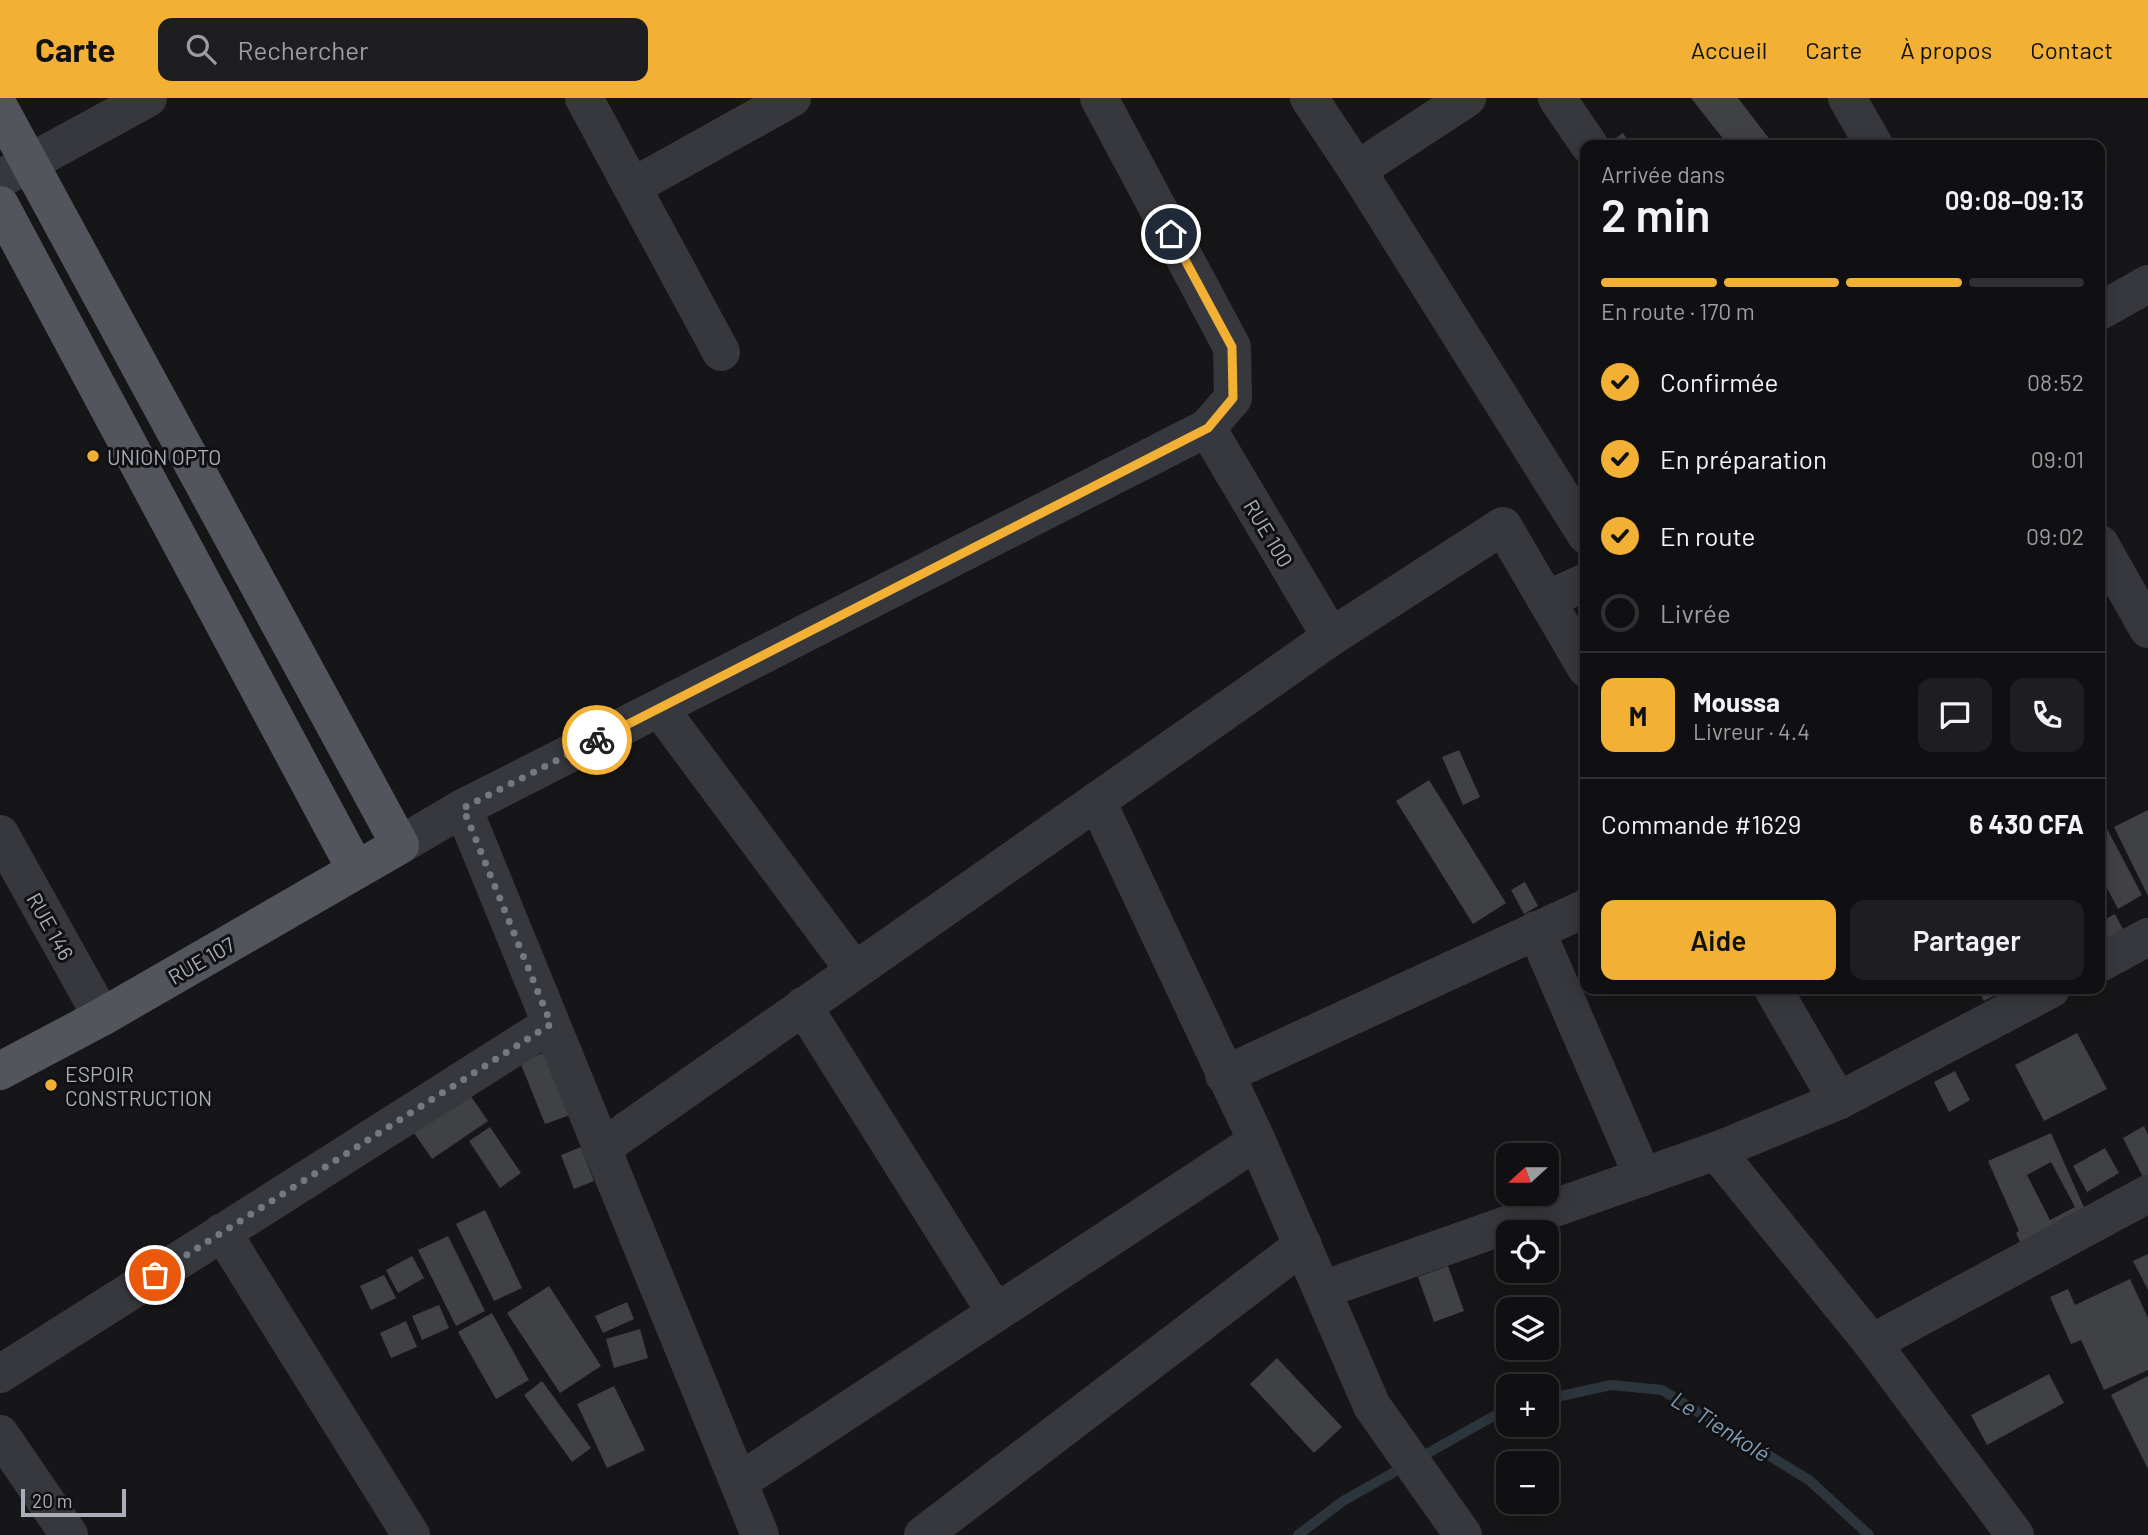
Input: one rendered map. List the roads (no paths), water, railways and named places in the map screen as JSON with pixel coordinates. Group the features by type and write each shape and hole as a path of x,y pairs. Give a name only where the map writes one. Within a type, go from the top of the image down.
{"main road":[{"path":"0,109 15,171 400,845"},
{"path":"0,205 356,870"},
{"name":"RUE 107","path":"0,1071 102,1017 400,845"}],"street":[{"path":"15,171 148,98"},
{"path":"584,98 721,352"},
{"path":"632,187 792,98"},
{"path":"400,845 463,808 1208,428 1233,398 1232,347 1099,98"},
{"path":"1310,98 1580,525"},
{"path":"1357,170 1467,98"},
{"path":"1557,98 1586,140"},
{"path":"1847,98 1871,140"},
{"path":"2105,308 2148,284"},
{"name":"RUE 100","path":"1208,428 1331,637"},
{"path":"602,1148 1331,637 1503,526 1580,658"},
{"path":"2105,553 2148,629"},
{"path":"1546,600 1580,585"},
{"path":"660,709 854,970"},
{"path":"1097,801 1257,1141 1372,1406 1462,1535"},
{"path":"463,808 760,1535"},
{"name":"RUE 146","path":"0,834 102,1017"},
{"path":"1224,1075 1580,911"},
{"path":"1536,930 1643,1177"},
{"path":"2105,960 2148,937"},
{"path":"1776,994 1838,1101"},
{"path":"1322,1290 1716,1151 1838,1101 2039,994"},
{"path":"803,1006 996,1313"},
{"path":"0,1374 551,1024"},
{"path":"739,1482 1257,1141"},
{"path":"1716,1151 1872,1343 2015,1535"},
{"path":"1872,1343 2148,1194"},
{"path":"222,1232 411,1535"},
{"path":"922,1535 1303,1245"},
{"path":"0,1434 69,1535"}],"waterway":[{"name":"Le Tienkolé","path":"1559,1396 1611,1385 1662,1390 1809,1480 1869,1535"},
{"name":"Le Tienkolé","path":"1298,1535 1343,1501 1496,1415"}],"place":[{"name":"UNION OPTO","path":"93,456"},
{"name":"ESPOIR CONSTRUCTION","path":"51,1085"}]}
